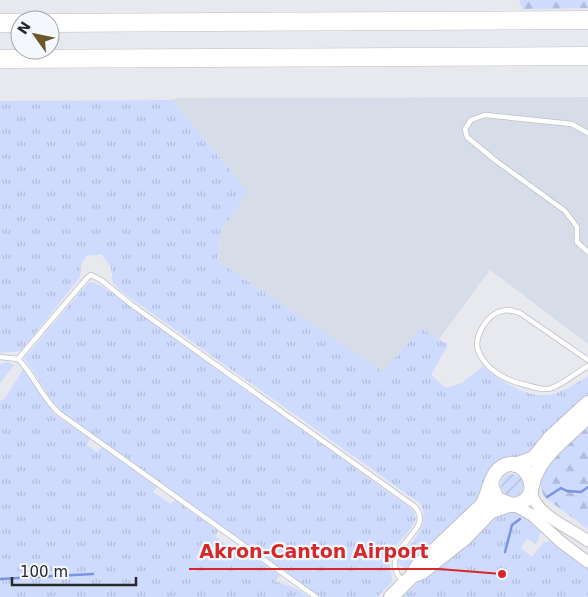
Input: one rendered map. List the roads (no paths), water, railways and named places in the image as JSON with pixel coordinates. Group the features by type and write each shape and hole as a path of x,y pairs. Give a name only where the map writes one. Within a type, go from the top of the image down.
{"highway":[{"path":"60,23 588,20"},
{"path":"0,59 588,56"}],"main road":[{"path":"409,580 417,567 482,505 493,476 499,469 525,463 534,458 552,437 588,403"},
{"path":"391,597 409,580 466,537 491,511 524,501 531,489 534,476 540,464 588,416"},
{"path":"515,465 528,473 531,489"},
{"path":"491,485 497,498 512,505"}],"street":[{"path":"531,489 534,503 541,512 588,541"},
{"path":"512,505 532,515 553,535 588,562"}],"lane":[{"path":"588,133 572,124 485,115 471,120 465,129 466,137 565,211 577,227 577,242 588,252"},
{"path":"18,359 87,278 91,275 101,280 132,305 414,506 418,510 420,519 418,528 396,556 394,564 397,574 409,580"},
{"path":"588,360 520,313 510,310 490,316 478,338 477,348 482,359 500,376 512,382 543,390 551,388 588,366"},
{"path":"0,357 18,359 30,372 59,413 316,597"}],"waterway":[{"path":"547,497 561,488 567,491 581,492 588,487"},
{"path":"505,552 512,525 520,519"},
{"path":"0,579 93,574"}],"place":[{"name":"Akron-Canton Airport","path":"502,574"}]}
